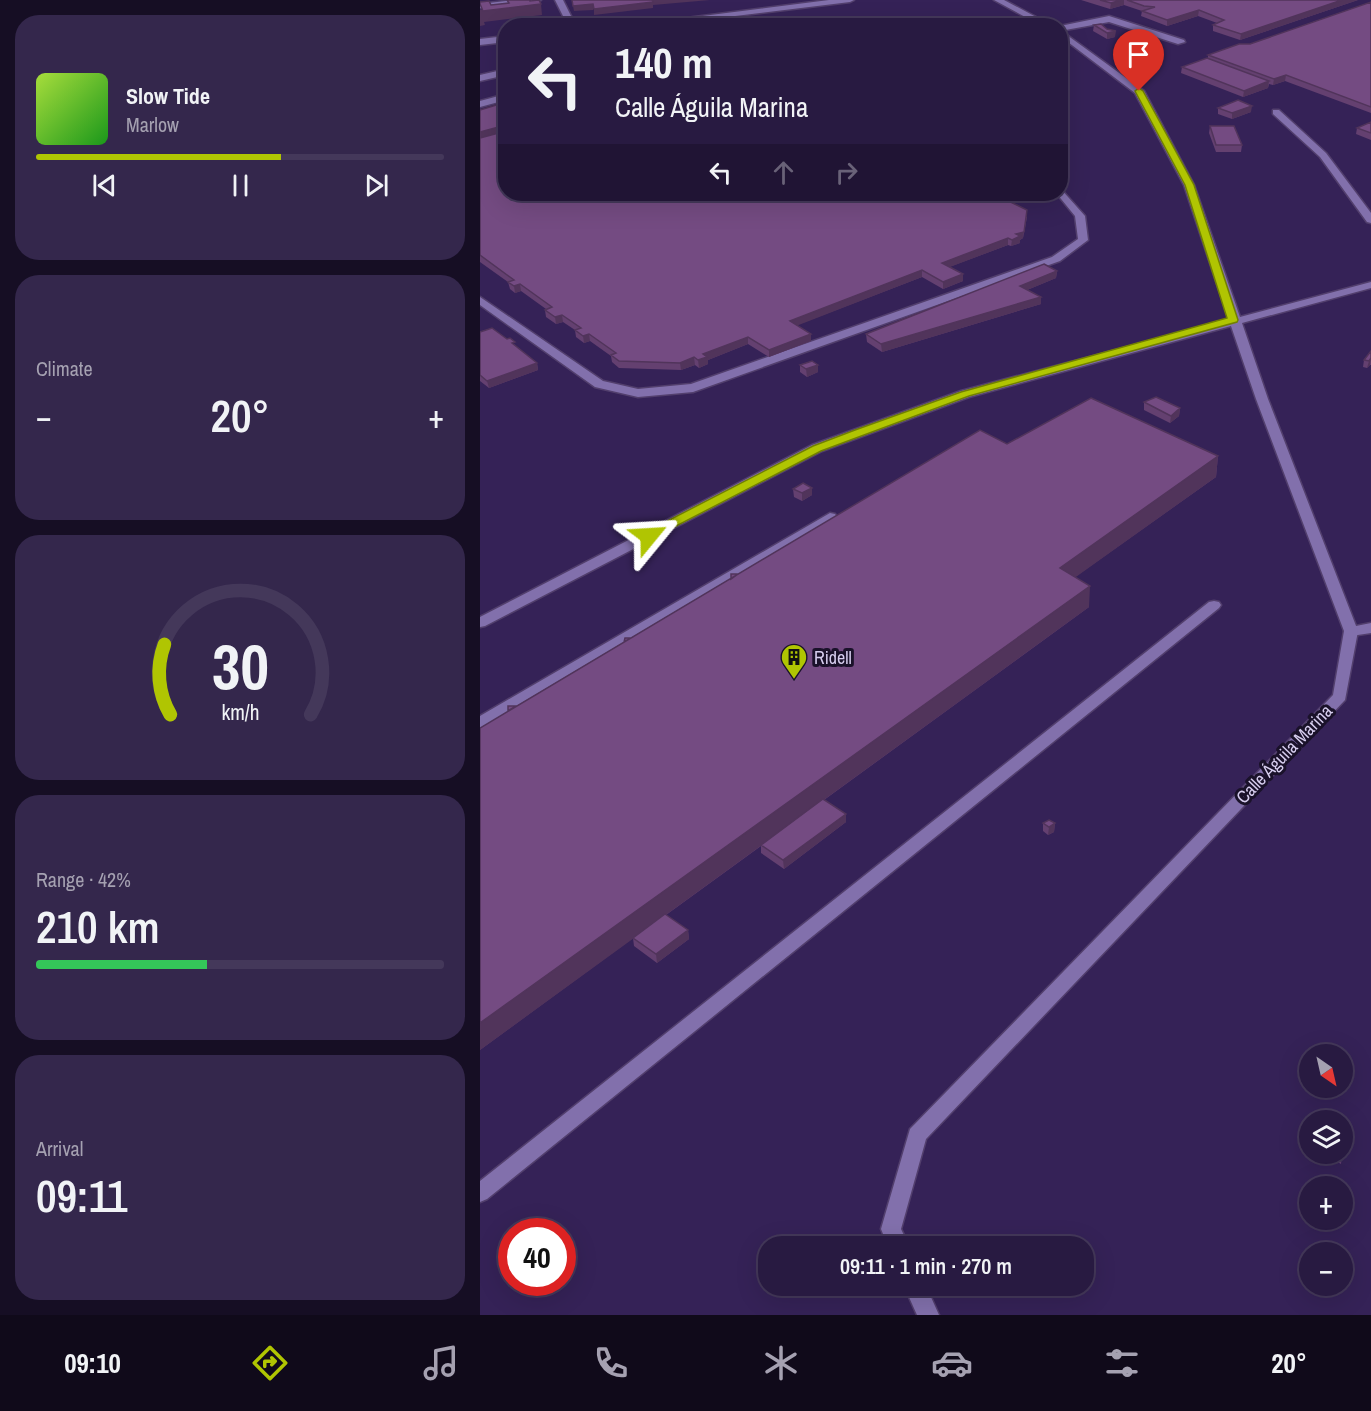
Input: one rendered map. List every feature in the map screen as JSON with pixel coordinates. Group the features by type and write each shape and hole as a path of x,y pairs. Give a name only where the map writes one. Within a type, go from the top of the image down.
{"street":[{"path":"480,6 537,0"},
{"path":"560,0 568,18"},
{"path":"696,18 850,0"},
{"path":"998,0 1033,18"},
{"path":"1068,29 1109,19 1181,42"},
{"path":"1068,37 1139,91 1189,185 1233,320 1351,631 1371,628"},
{"path":"480,42 498,40"},
{"path":"480,78 498,74"},
{"path":"480,104 498,99"},
{"path":"1276,112 1323,155 1371,220"},
{"path":"480,300 600,384 638,393 693,388 1056,259 1083,240 1080,216 1068,201"},
{"path":"480,623 817,448 965,394 1233,320 1371,285"},
{"path":"480,723 830,517"},
{"path":"480,1193 1214,605"},
{"name":"Calle Águila Marina","path":"894,1236 891,1229 916,1135 1340,696 1351,631"},
{"path":"919,1296 928,1315"}],"building":[{"path":"507,0 539,0 541,4 483,11 480,4 480,2 489,1 491,5 509,3"},
{"path":"572,0 652,0 653,2 594,9 593,4 573,6"},
{"path":"1100,0 1121,0 1111,3"},
{"path":"1127,0 1342,0 1241,34 1213,25 1224,20 1199,10 1167,20 1142,11 1155,7"},
{"path":"1371,2 1371,107 1286,75 1274,79 1208,55 1239,44 1250,44"},
{"path":"1101,24 1107,29 1116,31 1107,33 1094,25"},
{"path":"1207,58 1269,81 1244,91 1182,67"},
{"path":"1238,100 1252,106 1232,113 1218,108"},
{"path":"498,104 498,127 480,132 480,110"},
{"path":"1371,122 1371,133 1357,128"},
{"path":"1210,126 1234,126 1242,145 1216,145"},
{"path":"498,133 498,201 1008,201 1027,210 1024,232 1016,234 1020,236 1012,240 1008,238 942,263 963,274 943,282 922,270 790,321 811,334 769,350 748,337 703,354 707,357 698,360 694,357 680,363 619,361 611,355 616,353 589,334 583,336 575,330 581,328 562,315 555,317 545,310 552,307 520,284 514,286 508,282 514,280 480,255 480,138"},
{"path":"1044,264 1057,271 1020,286 1041,297 881,344 866,334"},
{"path":"492,328 507,339 510,338 515,342 512,343 537,363 487,381 480,375 480,332"},
{"path":"1371,351 1369,361 1364,360"},
{"path":"812,361 818,365 806,369 800,365"},
{"path":"1156,397 1180,408 1171,416 1144,402"},
{"name":"Ridell","path":"1091,398 1218,456 1060,568 1090,586 480,1023 480,728 980,430 1007,444"},
{"path":"803,483 812,488 802,493 793,489"},
{"path":"823,799 846,814 783,860 761,845"},
{"path":"1049,820 1055,823 1049,827 1043,823"},
{"path":"665,914 688,930 656,954 633,938"}],"place":[{"name":"Ridell","path":"794,680"}],"route":[{"path":"649,536 817,448 965,394 1233,320 1189,185 1139,91"}]}
